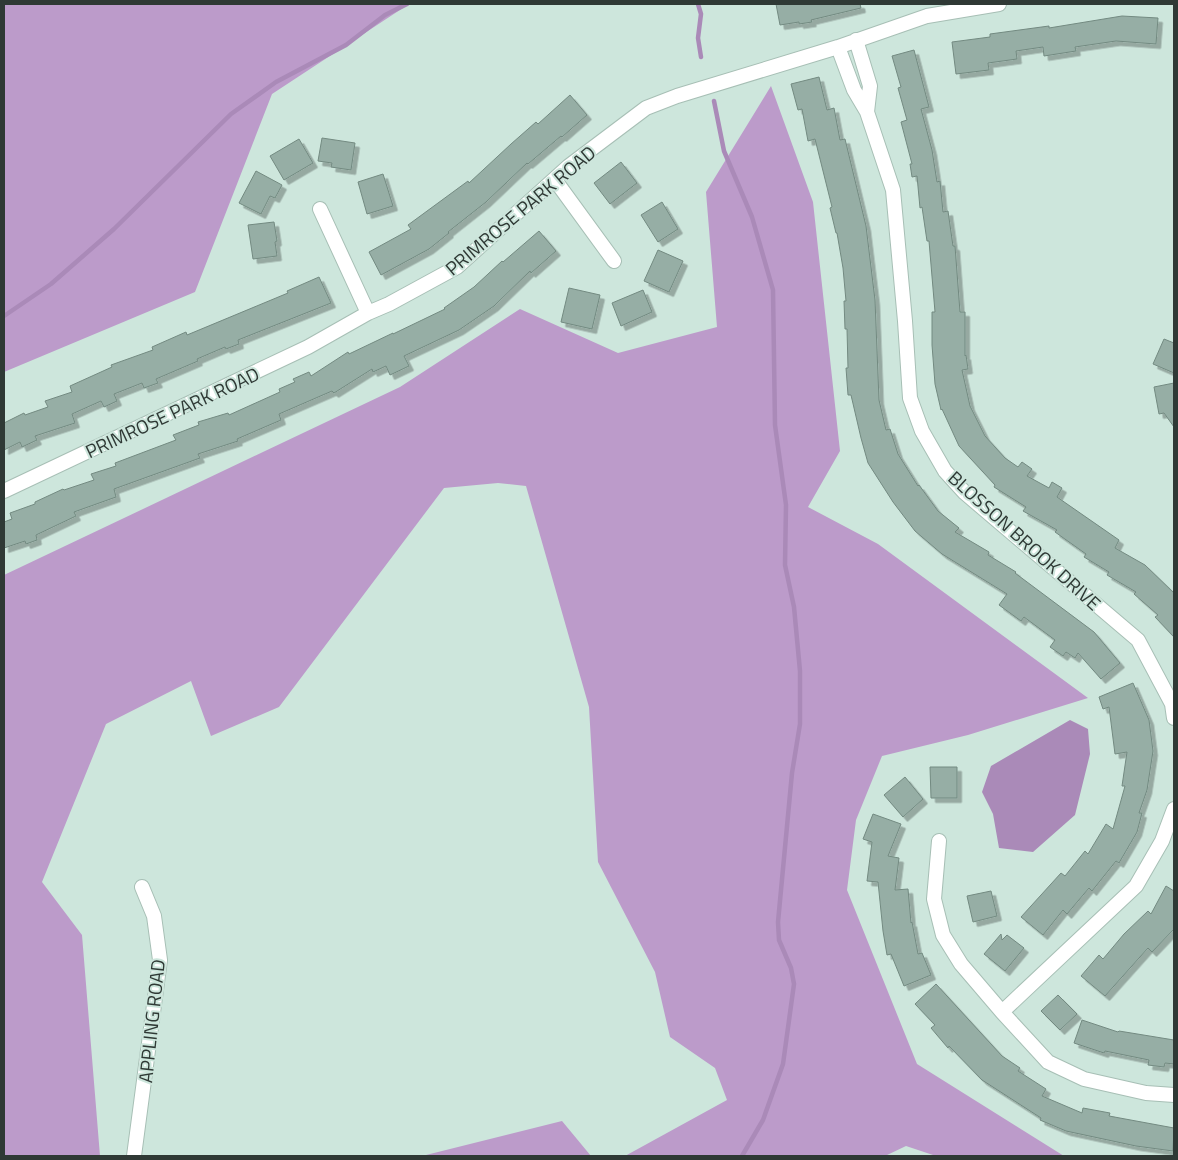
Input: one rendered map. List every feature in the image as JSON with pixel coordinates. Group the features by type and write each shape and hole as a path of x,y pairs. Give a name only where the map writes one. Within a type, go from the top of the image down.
{"street":[{"name":"PRIMROSE PARK ROAD","path":"4,491 308,347 368,313 389,304 457,267 569,166 646,108 678,96 838,47 927,16 999,4"},
{"name":"BLOSSON BROOK DRIVE","path":"856,40 870,86 866,112"},
{"name":"BLOSSON BROOK DRIVE","path":"838,47 854,90 866,112 892,190 905,321 910,398 922,431 946,471 965,493 1138,640 1172,704 1174,718"},
{"path":"555,180 614,261"},
{"path":"320,209 368,313"},
{"path":"1002,1012 1136,886 1162,841 1174,809"},
{"path":"939,841 934,899 943,935 961,964 1048,1062 1084,1079 1146,1094 1174,1095"},
{"name":"APPLING ROAD","path":"134,1156 160,960 154,916 142,887"}],"shaded area":[{"path":"4,4 409,4 272,94 195,292 4,372"},
{"path":"771,86 813,202 840,451 808,507 878,544 1088,698 968,735 882,756 856,820 847,890 917,1064 1064,1156 936,1156 906,1146 885,1156 625,1156 727,1100 715,1068 670,1037 655,972 598,862 589,707 526,486 498,483 444,488 279,707 211,736 191,681 106,724 42,882 82,935 100,1156 4,1156 4,575 400,387 520,309 618,353 717,327 706,192"},
{"path":"1070,720 1088,729 1090,754 1075,815 1033,852 999,848 993,814 982,792 991,766"},
{"path":"562,1121 591,1156 424,1156 426,1155"}],"building":[{"path":"776,4 860,4 861,8 811,20 812,22 780,25"},
{"path":"1122,16 1158,18 1156,44 1116,41 1075,47 1076,51 1044,56 1043,47 1016,51 1017,59 988,63 989,70 956,74 952,42 990,37 990,34 1049,26 1049,28"},
{"path":"914,50 929,107 921,109 932,150 937,182 940,181 943,212 948,211 953,246 955,246 960,312 965,312 965,356 968,369 962,370 970,406 985,436 1005,458 1018,467 1022,462 1032,469 1027,476 1049,488 1052,482 1062,488 1057,497 1119,540 1115,548 1145,565 1174,593 1174,637 1155,617 1158,615 1134,594 1136,592 1107,575 1109,572 1084,557 1086,554 1055,532 1057,530 1023,511 1026,507 994,487 995,485 959,446 941,410 935,384 932,345 932,312 935,312 929,241 927,241 922,207 920,208 917,176 912,177 910,164 912,164 901,122 907,120 898,88 901,87 892,56"},
{"path":"819,77 827,110 834,108 840,140 845,139 866,226 875,300 879,400 886,430 890,429 898,454 918,486 938,511 959,528 955,532 989,552 988,555 1016,572 1094,632 1120,663 1101,679 1078,653 1075,658 1066,652 1063,656 1050,647 1055,640 1024,617 1021,621 999,605 1007,594 942,554 915,531 893,502 868,463 851,395 848,395 846,368 848,368 847,329 845,329 844,301 846,301 837,233 830,208 832,207 815,139 808,141 802,109 798,110 791,84"},
{"path":"570,95 587,115 562,137 527,163 486,202 429,249 381,275 369,252 411,229 408,225 468,181 469,183 536,122 538,124"},
{"path":"322,138 355,143 351,170 331,167 332,163 318,161"},
{"path":"299,139 313,163 284,180 270,156"},
{"path":"621,162 637,183 610,204 594,183"},
{"path":"256,171 282,185 275,198 270,196 261,214 239,203"},
{"path":"383,174 393,206 367,214 358,182"},
{"path":"662,202 678,229 658,242 641,215"},
{"path":"274,222 277,256 253,259 248,225"},
{"path":"539,231 556,251 531,273 530,271 494,306 459,330 404,356 409,366 390,375 386,366 373,372 372,369 334,393 332,391 279,414 281,420 237,439 238,441 198,454 200,458 114,489 116,497 74,512 76,516 36,535 37,540 26,544 25,541 4,548 4,522 12,519 10,513 35,504 35,502 63,489 94,480 91,474 116,466 115,463 176,440 173,435 199,425 198,422 228,413 229,415 280,392 279,389 295,382 293,379 309,372 311,376 348,352 349,354 445,309 474,287"},
{"path":"658,250 683,261 669,292 644,281"},
{"path":"319,277 331,303 238,340 239,344 226,349 225,347 156,379 158,383 144,388 142,383 114,394 117,401 104,407 101,401 72,414 75,423 35,436 37,440 22,447 20,442 4,450 4,423 24,413 25,415 48,407 45,401 72,392 70,386 112,367 111,365 153,350 152,347 186,332 187,335 288,293 287,291"},
{"path":"569,288 600,295 592,329 561,322"},
{"path":"643,290 652,312 621,326 612,303"},
{"path":"1164,339 1174,343 1174,373 1153,364"},
{"path":"1174,383 1174,427 1164,413 1159,414 1154,387"},
{"path":"1133,683 1149,720 1153,751 1147,790 1139,813 1142,813 1137,832 1119,863 1116,861 1092,891 1089,888 1067,914 1063,910 1043,935 1021,917 1061,873 1065,876 1085,851 1088,854 1106,824 1113,829 1125,786 1122,786 1127,752 1115,754 1109,707 1103,709 1099,697"},
{"path":"930,767 957,767 957,798 931,798"},
{"path":"905,777 923,799 903,817 884,795"},
{"path":"873,814 901,824 888,856 899,858 895,890 908,889 911,923 918,954 922,953 931,975 904,986 891,954 887,955 878,882 867,881 872,842 863,839"},
{"path":"1166,886 1174,891 1174,929 1152,952 1148,948 1105,996 1081,976 1099,955 1103,959 1124,934 1148,911 1151,914"},
{"path":"991,891 997,916 973,922 967,896"},
{"path":"1001,934 1002,940 1007,935 1024,948 1005,971 984,954"},
{"path":"936,984 1002,1056 1020,1068 1018,1071 1046,1089 1042,1096 1082,1113 1083,1108 1110,1113 1109,1116 1174,1128 1173,1151 1136,1146 1066,1131 1040,1120 1041,1118 982,1080 949,1046 948,1048 931,1028 935,1025 915,1004"},
{"path":"1058,995 1077,1014 1060,1030 1041,1011"},
{"path":"1082,1020 1118,1032 1174,1040 1174,1064 1165,1063 1164,1067 1148,1065 1149,1060 1105,1051 1104,1053 1074,1043"}],"waterway":[{"path":"4,316 51,284 114,229 231,114 276,82 346,45 385,15 407,4"},
{"path":"698,4 701,14 698,38 701,57"},
{"path":"714,101 724,151 752,217 773,290 775,425 786,505 785,565 794,607 800,671 800,724 792,773 778,922 779,940 791,968 794,984 783,1064 763,1120 742,1156"}]}
